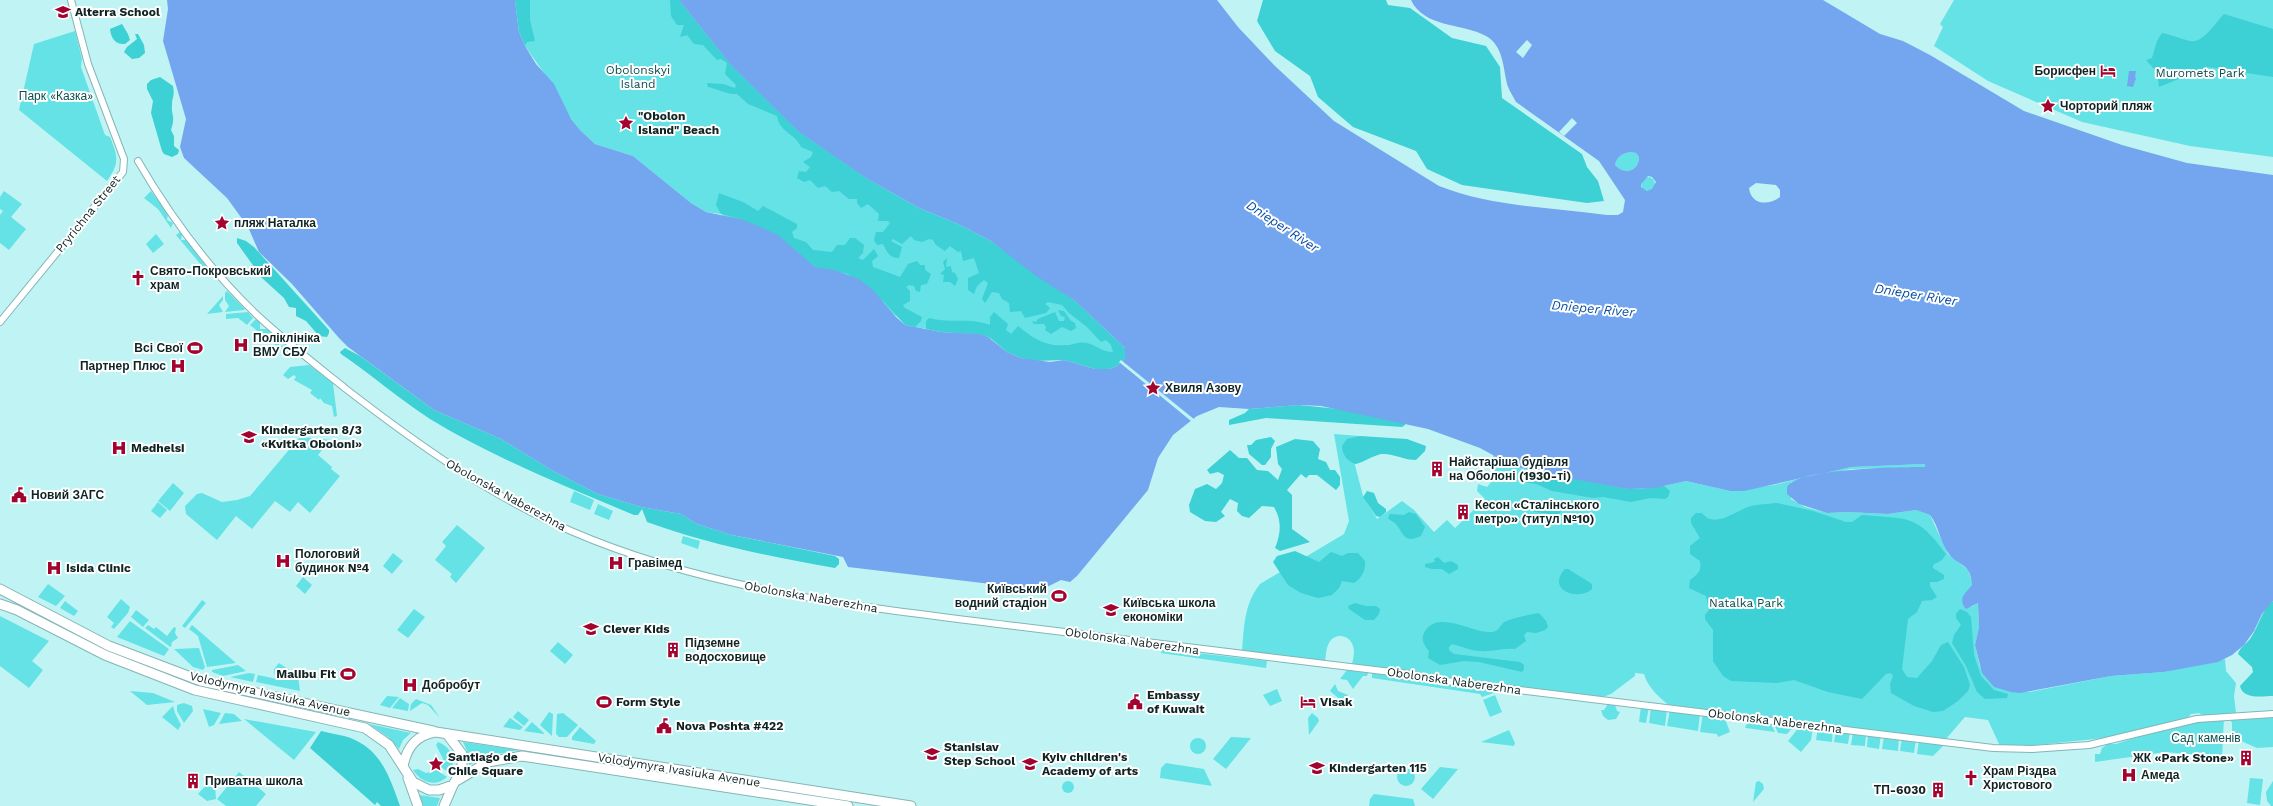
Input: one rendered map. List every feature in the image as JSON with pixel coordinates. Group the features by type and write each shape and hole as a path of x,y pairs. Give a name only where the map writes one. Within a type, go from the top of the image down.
{"main road":[{"name":"Volodymyra Ivasiuka Avenue","path":"0,589 109,646 201,681 436,732"},
{"name":"Volodymyra Ivasiuka Avenue","path":"0,604 17,610 105,655 195,690 365,728 389,745 405,771"},
{"path":"418,806 405,771 405,755 410,746 422,736 436,732 447,734 462,754 462,770 444,806"},
{"name":"Volodymyra Ivasiuka Avenue","path":"447,734 911,806"},
{"name":"Volodymyra Ivasiuka Avenue","path":"455,783 488,762 522,756 848,806"},
{"path":"405,771 421,788 429,790 439,790 455,783"}],"street":[{"name":"Pryrichna Street","path":"0,322 123,172 124,159 88,64 71,0"},
{"name":"Obolonska Naberezhna","path":"138,161 195,244 230,286 253,310 313,363 406,434 452,466 511,501 572,532 660,563 730,583 841,604 1411,675 1437,680 1993,748 2032,749 2089,745 2198,719 2273,714"}],"green space":[{"name":"Obolonskyi Island","path":"515,0 679,0 725,57 866,178 1074,300 1111,336 1125,359 915,327 721,214 706,212 691,203 633,156 595,144 580,130 571,119 544,73 525,46"},
{"path":"515,0 530,0 530,20 535,41 527,42 525,46 519,32"},
{"path":"670,0 679,0 730,64 799,132 866,178 919,208 958,224 991,241 1074,300 1125,348 1125,359 1117,366 1109,369 1095,369 1064,360 1035,361 1021,358 1007,352 989,337 979,334 941,332 926,329 926,321 929,318 937,320 975,321 990,325 990,317 994,312 1008,324 1006,330 1011,334 1018,326 1034,338 1052,345 1084,343 1113,352 1111,345 1106,340 1101,342 1087,327 1069,313 1062,305 1048,302 1045,304 1050,308 1046,313 1025,318 1021,311 1010,312 1009,303 1002,299 999,293 992,292 985,303 982,299 988,283 984,280 977,286 974,294 968,290 968,278 979,273 974,258 963,261 961,251 958,252 950,246 945,251 936,245 933,240 929,239 922,242 914,240 911,236 902,244 893,239 891,241 902,247 899,258 896,258 887,252 883,244 877,245 874,240 876,232 883,232 890,223 888,221 878,221 879,214 868,204 861,208 857,203 857,199 849,199 839,191 832,192 825,186 818,188 810,180 804,182 797,178 799,171 806,172 810,167 803,162 811,157 813,152 801,147 799,143 781,126 777,116 748,104 737,94 727,93 708,87 707,83 723,84 735,88 736,85 725,74 727,63 721,59 717,60 703,45 694,44 687,35 680,37 684,25 677,25 671,16"},
{"path":"1263,0 1386,0 1388,5 1410,8 1452,38 1486,46 1500,67 1502,98 1582,154 1587,167 1598,181 1604,201 1587,203 1462,185 1427,169 1416,151 1353,127 1318,97 1310,76 1275,51 1257,21"},
{"name":"Muromets Park","path":"1954,0 2273,0 2273,157 2190,146 2082,122 1988,81 1934,46 1943,27 1940,24"},
{"path":"2224,14 2273,29 2273,77 2208,67 2159,87 2157,72 2146,60 2152,58 2157,41 2162,33 2195,41 2209,32"},
{"path":"122,24 130,40 125,44 114,41 110,29"},
{"name":"Парк «Казка»","path":"75,31 82,59 81,67 105,135 110,137 115,150 116,164 107,181 19,110 34,44"},
{"path":"135,34 138,34 144,45 145,53 139,58 132,59 124,52 127,47 137,39"},
{"path":"160,77 173,86 174,92 172,102 173,122 171,130 174,136 174,146 179,150 178,154 172,157 164,154 162,151 151,113 153,101 147,89 147,84 151,80"},
{"path":"1630,152 1636,153 1639,157 1637,166 1634,169 1627,171 1615,165 1620,156"},
{"path":"1645,177 1651,177 1655,181 1655,187 1651,191 1645,191 1641,187 1641,181"},
{"path":"4,191 22,204 11,217 26,229 9,250 0,243 0,215 3,211 0,209 0,197"},
{"path":"151,191 168,214 167,220 173,223 171,228 158,209 144,198"},
{"path":"719,193 743,202 758,211 763,206 797,224 797,228 792,232 794,238 806,242 813,250 832,252 837,245 845,245 850,238 855,238 864,245 863,253 858,258 863,260 874,249 878,256 872,261 873,267 900,277 908,264 917,261 920,265 925,265 925,270 931,274 927,284 921,285 920,292 916,291 914,286 909,285 906,287 910,291 910,301 903,305 905,308 922,317 921,321 915,327 905,325 884,302 848,274 815,267 740,219 721,214 716,205"},
{"path":"180,232 182,234 181,240 186,240 209,270 207,272 176,235"},
{"path":"156,234 164,244 153,253 146,244"},
{"path":"237,238 246,241 254,247 329,330 327,337 319,336 306,321 296,316 296,308 289,307 284,298 262,278 237,243"},
{"path":"947,258 946,267 951,266 952,272 955,273 958,279 955,286 950,282 943,282 944,275 940,274 945,269 943,262"},
{"path":"227,291 245,309 244,310 225,312 229,306 225,300 225,293"},
{"path":"223,296 223,300 219,305 223,312 207,314"},
{"path":"1058,310 1064,311 1071,321 1075,323 1076,328 1071,331 1062,327 1051,334 1045,330 1046,327 1044,324 1034,324 1032,321 1036,322 1038,319 1055,312 1059,321 1064,321 1065,317 1061,316"},
{"path":"248,312 253,318 247,325 238,318 226,319 226,314"},
{"path":"256,319 260,323 260,329 267,329 279,340 279,346 285,345 290,350 287,354 250,325"},
{"path":"345,348 360,356 434,410 501,439 553,471 598,494 641,507 681,514 697,524 732,535 835,556 839,559 839,564 835,568 763,554 693,537 647,522 642,509 638,515 634,515 530,471 454,433 430,419 341,354 340,352"},
{"path":"309,365 333,383 337,416 334,417 332,406 324,403 320,398 319,400 310,393 312,390 294,380 296,377 294,375 288,379 283,375 290,367"},
{"path":"1299,405 1339,409 1405,423 1405,425 1402,427 1266,418 1229,425 1229,420 1245,413 1249,409"},
{"name":"Natalka Park","path":"1334,434 1360,436 1355,465 1363,496 1377,519 1402,501 1414,510 1434,532 1447,520 1455,528 1485,499 1477,491 1478,484 1487,487 1492,481 1493,454 1513,466 1532,471 1655,488 1686,481 1730,491 1774,485 1824,472 1851,467 1925,464 1925,467 1851,469 1791,482 1791,499 1805,507 1827,513 1847,512 1888,514 1916,510 1930,515 1948,554 1968,570 1972,581 1971,607 1978,603 1979,627 1975,645 1980,667 2011,692 2030,692 2111,676 2164,672 2225,659 2226,671 2236,683 2234,696 2236,713 2205,717 2199,713 2191,714 2186,720 2123,736 2026,746 2000,746 1988,720 1965,717 1945,740 1671,707 1651,688 1644,674 1635,673 1635,676 1611,694 1600,698 1436,678 1352,665 1354,648 1349,639 1342,636 1335,637 1329,643 1325,661 1242,652 1244,625 1248,608 1260,584 1344,534 1349,521"},
{"path":"1360,436 1407,439 1426,446 1425,451 1416,460 1381,454 1356,464 1350,462 1346,458 1342,446 1347,439"},
{"path":"303,437 330,440 318,455 340,476 310,513 298,502 290,512 275,501 252,529 236,516 217,540 186,514 185,506 197,494 202,493 222,502 250,496 299,438"},
{"path":"1271,437 1275,441 1271,449 1271,457 1265,465 1262,465 1249,454 1247,445 1251,445 1256,440"},
{"path":"1295,439 1313,441 1320,449 1318,459 1326,462 1330,470 1335,470 1340,477 1340,485 1336,490 1317,475 1309,475 1306,478 1301,474 1287,490 1292,495 1292,529 1310,542 1280,551 1275,548 1280,527 1277,512 1274,507 1262,506 1249,518 1242,516 1237,511 1238,503 1230,499 1221,512 1225,516 1216,522 1205,521 1190,512 1189,505 1195,489 1207,484 1216,489 1222,483 1224,475 1218,472 1210,474 1207,470 1230,450 1239,458 1247,458 1257,470 1268,471 1278,480 1282,469 1278,464 1276,447"},
{"path":"1532,471 1628,489 1643,489 1663,485 1670,491 1668,497 1665,499 1650,498 1631,502 1603,497 1593,498 1552,491 1536,484 1524,482 1522,475"},
{"path":"173,483 184,493 170,511 158,501"},
{"path":"574,491 594,500 590,510 570,502"},
{"path":"1367,491 1374,493 1378,503 1386,509 1386,512 1380,517 1376,516 1363,497"},
{"path":"1535,500 1548,505 1554,501 1561,510 1559,515 1535,512 1529,508 1530,502"},
{"path":"158,502 167,510 160,518 151,511"},
{"path":"1777,503 1813,511 1846,522 1852,522 1862,515 1890,517 1910,521 1919,525 1936,541 1946,554 1942,560 1933,565 1933,568 1944,575 1944,579 1937,582 1930,582 1930,586 1937,597 1932,600 1922,601 1917,612 1908,619 1902,669 1907,677 1917,678 1932,661 1941,645 1948,642 1964,667 1970,685 1968,691 1958,701 1943,711 1933,712 1914,706 1891,693 1890,684 1893,676 1891,673 1886,674 1862,699 1828,692 1794,680 1777,683 1731,681 1723,676 1713,661 1713,630 1705,619 1705,615 1709,610 1706,596 1689,588 1690,580 1700,570 1700,561 1690,554 1690,546 1700,538 1691,523 1691,518 1696,513 1702,513 1707,518 1712,520 1724,518 1751,506"},
{"path":"598,504 613,511 609,520 594,514"},
{"path":"1409,512 1416,514 1425,527 1421,536 1411,539 1405,537 1396,524 1388,518 1390,514 1404,515"},
{"path":"457,525 485,548 456,583 450,577 452,574 435,560 446,546 442,542"},
{"path":"683,536 700,541 698,549 681,543"},
{"path":"1295,551 1319,562 1331,552 1342,556 1348,553 1358,553 1365,561 1364,571 1359,579 1354,583 1342,581 1339,588 1332,595 1318,598 1301,593 1288,585 1273,562 1277,556"},
{"path":"393,553 403,561 392,574 383,566"},
{"path":"1438,557 1444,563 1451,561 1458,565 1458,569 1449,574 1442,569 1425,567 1425,564 1435,562 1434,559"},
{"path":"1565,569 1568,569 1592,584 1592,589 1580,594 1566,592 1559,583 1560,577"},
{"path":"303,577 312,585 305,594 296,586"},
{"path":"48,584 65,596 56,606 38,597"},
{"path":"121,599 130,607 128,613 114,629 111,627 114,623 107,617"},
{"path":"202,600 206,603 185,628 182,626"},
{"path":"65,601 78,611 74,616 60,608"},
{"path":"2273,601 2273,696 2259,697 2249,695 2242,690 2240,686 2253,672 2252,667 2238,654 2242,647 2250,639 2266,609"},
{"path":"1355,603 1366,606 1376,606 1380,609 1379,614 1374,620 1365,620 1349,609 1348,606"},
{"path":"414,609 425,617 408,638 397,630"},
{"path":"1960,609 1967,612 1971,617 1974,655 1981,676 1994,690 2008,694 2007,698 1985,699 1977,692 1966,666 1952,643 1954,635 1961,625 1956,618 1956,614"},
{"path":"136,610 149,620 143,627 131,617"},
{"path":"1539,613 1546,621 1548,627 1545,630 1536,633 1527,632 1524,635 1526,641 1515,649 1477,651 1452,644 1449,647 1449,650 1454,654 1520,662 1524,665 1522,672 1479,662 1464,661 1440,665 1428,658 1429,651 1424,644 1423,637 1425,631 1431,625 1439,622 1448,622 1476,630 1492,632 1498,630 1506,621"},
{"path":"0,616 49,641 32,661 43,670 29,688 0,666"},
{"path":"130,621 169,649 164,656 117,637"},
{"path":"148,625 154,629 156,627 167,636 174,627 176,628 175,633 178,638 172,642 171,647 145,628"},
{"path":"192,625 236,663 207,667 198,636 189,629"},
{"path":"558,642 573,655 565,664 550,651"},
{"path":"199,648 205,667 203,670 193,667 174,649"},
{"path":"1162,649 1267,661 1266,668 1161,653"},
{"path":"279,663 295,674 275,677 274,669"},
{"path":"238,665 246,671 223,676 212,672 212,670"},
{"path":"1347,670 1368,673 1367,676 1363,676 1353,689 1347,680 1340,679"},
{"path":"249,673 255,674 253,682 230,677"},
{"path":"1372,673 1493,688 1494,693 1482,697 1480,694 1372,678"},
{"path":"258,675 277,679 298,676 300,691 256,682"},
{"path":"1335,684 1338,691 1348,695 1343,702 1330,691"},
{"path":"1277,689 1282,701 1270,706 1263,695"},
{"path":"130,691 153,693 175,702 147,705"},
{"path":"1495,695 1502,712 1490,717 1483,700"},
{"path":"387,696 399,697 390,708 380,705"},
{"path":"400,698 409,704 408,711 392,708"},
{"path":"416,699 431,705 440,718 428,705 422,703 410,711 411,704"},
{"path":"184,703 192,706 193,711 184,723 177,711 177,705"},
{"path":"1608,704 1615,705 1617,711 1620,712 1616,719 1608,720 1603,716 1601,710 1604,710"},
{"path":"173,706 181,725 178,730 162,717"},
{"path":"1641,706 1649,707 1646,723 1639,722"},
{"path":"1651,707 1667,709 1665,726 1649,723"},
{"path":"203,709 221,713 214,725 209,727"},
{"path":"1670,709 1700,714 1698,731 1667,726"},
{"path":"518,711 529,720 524,726 513,717"},
{"path":"549,712 553,714 552,736 540,725"},
{"path":"225,713 234,714 242,721 219,724"},
{"path":"563,713 578,725 567,737 559,737 556,734 557,714"},
{"path":"1312,713 1318,718 1319,721 1309,735 1308,718"},
{"path":"1703,713 1724,716 1730,732 1718,737 1717,734 1700,732"},
{"path":"2273,715 2273,747 2257,748 2232,737 2232,723 2230,718"},
{"path":"510,718 523,727 520,730 503,727"},
{"name":"Сад каменів","path":"2224,718 2222,758 2166,752 2095,762 2095,754 2100,754 2102,748 2108,744 2116,744 2174,725"},
{"path":"244,719 316,732 294,760"},
{"path":"1750,720 1770,722 1775,732 1746,728 1745,727"},
{"path":"532,722 544,733 544,734 524,731"},
{"path":"1773,722 1792,725 1793,727 1787,734 1778,733"},
{"path":"369,724 411,733 403,740 399,749 388,737"},
{"path":"1800,726 1813,727 1811,740 1801,752 1788,741"},
{"path":"580,727 596,741 594,744 572,740 572,737"},
{"path":"1818,728 1833,730 1832,742 1816,740"},
{"path":"1509,730 1515,743 1514,746 1481,742"},
{"path":"1836,730 1850,732 1848,744 1834,742"},
{"path":"321,731 353,739 366,746 380,761 385,769 400,806 381,806 377,802 375,805 310,748"},
{"path":"1853,732 1866,733 1865,746 1851,745"},
{"path":"1868,734 1881,735 1879,749 1867,747"},
{"path":"1884,736 1899,737 1898,751 1882,749"},
{"path":"1231,737 1251,738 1226,769 1213,759"},
{"path":"1198,738 1204,740 1206,746 1204,752 1198,754 1192,752 1190,746 1192,740"},
{"path":"1902,738 1916,739 1914,753 1900,751"},
{"path":"1919,740 1946,743 1933,756 1917,754"},
{"path":"438,742 443,744 452,754 453,763 449,773 440,766 443,759 436,745"},
{"path":"463,742 519,750 492,755 469,765 467,751"},
{"path":"1166,763 1204,769 1212,786 1160,778 1161,768"},
{"path":"1440,767 1458,769 1433,799 1421,789"},
{"path":"1402,768 1410,768 1415,773 1413,784 1410,786 1402,786 1397,781 1397,773"},
{"path":"418,769 426,773 437,770 447,777 438,782 428,782 420,778 413,770"},
{"path":"239,772 266,794 256,806 226,806 217,799"},
{"path":"2250,778 2263,779 2260,805 2247,803"},
{"path":"1070,781 1073,782 1073,792 1066,793 1063,792 1062,785 1063,782"},
{"path":"1759,781 1763,784 1764,789 1753,802 1756,782"},
{"path":"2273,781 2273,806 2271,806 2267,801 2266,792"},
{"path":"207,784 215,785 216,799 207,801 198,794"},
{"path":"1374,794 1413,799 1415,806 1369,806 1370,799"},
{"path":"419,795 440,798 437,806 423,806"}],"water":[{"name":"Dnieper River","path":"167,0 515,0 519,32 525,46 536,64 554,84 571,119 595,144 633,156 691,203 706,212 740,219 758,226 778,235 815,267 834,270 859,279 873,290 895,316 905,325 941,332 979,334 988,337 1007,352 1021,358 1050,362 1064,360 1095,369 1109,369 1117,366 1125,359 1125,348 1074,300 1036,276 991,241 958,224 919,208 866,178 799,132 730,64 679,0 1217,0 1238,27 1274,65 1334,121 1439,186 1459,193 1501,202 1607,215 1618,215 1623,212 1625,200 1599,161 1516,102 1507,85 1503,61 1495,44 1486,36 1476,32 1444,24 1425,16 1417,9 1411,0 1823,0 1880,34 1903,41 1930,55 2024,111 2122,145 2187,163 2273,175 2273,601 2262,614 2254,631 2244,645 2232,655 2218,662 2164,672 2111,676 2020,693 2011,692 1994,687 1982,673 1975,645 1979,627 1978,603 1966,609 1962,602 1963,596 1972,585 1971,578 1966,568 1952,558 1946,550 1936,524 1930,515 1916,510 1888,514 1847,512 1827,513 1799,504 1787,494 1787,487 1795,481 1806,477 1744,491 1730,491 1686,481 1655,488 1628,489 1556,476 1513,466 1480,448 1428,429 1321,406 1300,405 1249,409 1219,407 1197,416 1173,435 1158,458 1148,490 1077,576 1070,582 1061,580 1041,590 848,567 843,557 732,535 697,524 681,514 641,507 598,494 553,471 501,439 434,410 348,347 292,284 259,252 248,227 227,198 184,158 180,147 186,119 163,41 168,9","holes":["1630,152 1636,153 1639,157 1637,166 1634,169 1627,171 1615,165 1620,156","1648,176 1652,177 1656,182 1652,189 1647,191 1641,187 1641,184","1756,183 1776,185 1780,190 1780,197 1765,203 1757,201 1750,194 1749,188","1925,464 1925,467 1874,468 1819,474 1851,467"]},
{"path":"2129,71 2136,71 2136,78 2133,87 2127,86"}],"pier":[{"path":"1527,40 1532,45 1523,58 1516,52"},
{"path":"1572,118 1577,123 1564,136 1559,132"},
{"name":"Хвиля Азову","path":"1121,360 1195,420 1191,421 1119,362"}],"place":[{"name":"Alterra School","path":"63,12"},
{"name":"Борисфен","path":"2108,71"},
{"name":"Чорторий пляж","path":"2048,106"},
{"name":"\"Obolon Island\" Beach","path":"626,123"},
{"name":"пляж Наталка","path":"222,223"},
{"name":"Свято-Покровський храм","path":"138,278"},
{"name":"Поліклініка ВМУ СБУ","path":"241,345"},
{"name":"Всі Свої","path":"195,348"},
{"name":"Партнер Плюс","path":"178,366"},
{"name":"Хвиля Азову","path":"1153,388"},
{"name":"Kindergarten 8/3 «Kvitka Oboloni»","path":"249,437"},
{"name":"Medhelsi","path":"119,448"},
{"name":"Найстаріша будівля на Оболоні (1930-ті)","path":"1437,469"},
{"name":"Новий ЗАГС","path":"19,495"},
{"name":"Кесон «Сталінського метро» (титул №10)","path":"1463,512"},
{"name":"Пологовий будинок №4","path":"283,561"},
{"name":"Гравімед","path":"616,563"},
{"name":"Isida Clinic","path":"54,568"},
{"name":"Київський водний стадіон","path":"1059,596"},
{"name":"Київська школа економіки","path":"1111,610"},
{"name":"Clever Kids","path":"591,629"},
{"name":"Підземне водосховище","path":"673,650"},
{"name":"Malibu Fit","path":"348,674"},
{"name":"Добробут","path":"410,685"},
{"name":"Form Style","path":"604,702"},
{"name":"Embassy of Kuwait","path":"1135,702"},
{"name":"Visak","path":"1308,702"},
{"name":"Nova Poshta #422","path":"664,726"},
{"name":"Stanislav Step School","path":"932,754"},
{"name":"ЖК «Park Stone»","path":"2246,758"},
{"name":"Santiago de Chile Square","path":"436,764"},
{"name":"Kyiv children's Academy of arts","path":"1030,764"},
{"name":"Kindergarten 115","path":"1317,768"},
{"name":"Амеда","path":"2129,775"},
{"name":"Храм Різдва Христового","path":"1971,778"},
{"name":"Приватна школа","path":"193,781"},
{"name":"ТП-6030","path":"1938,790"}]}
